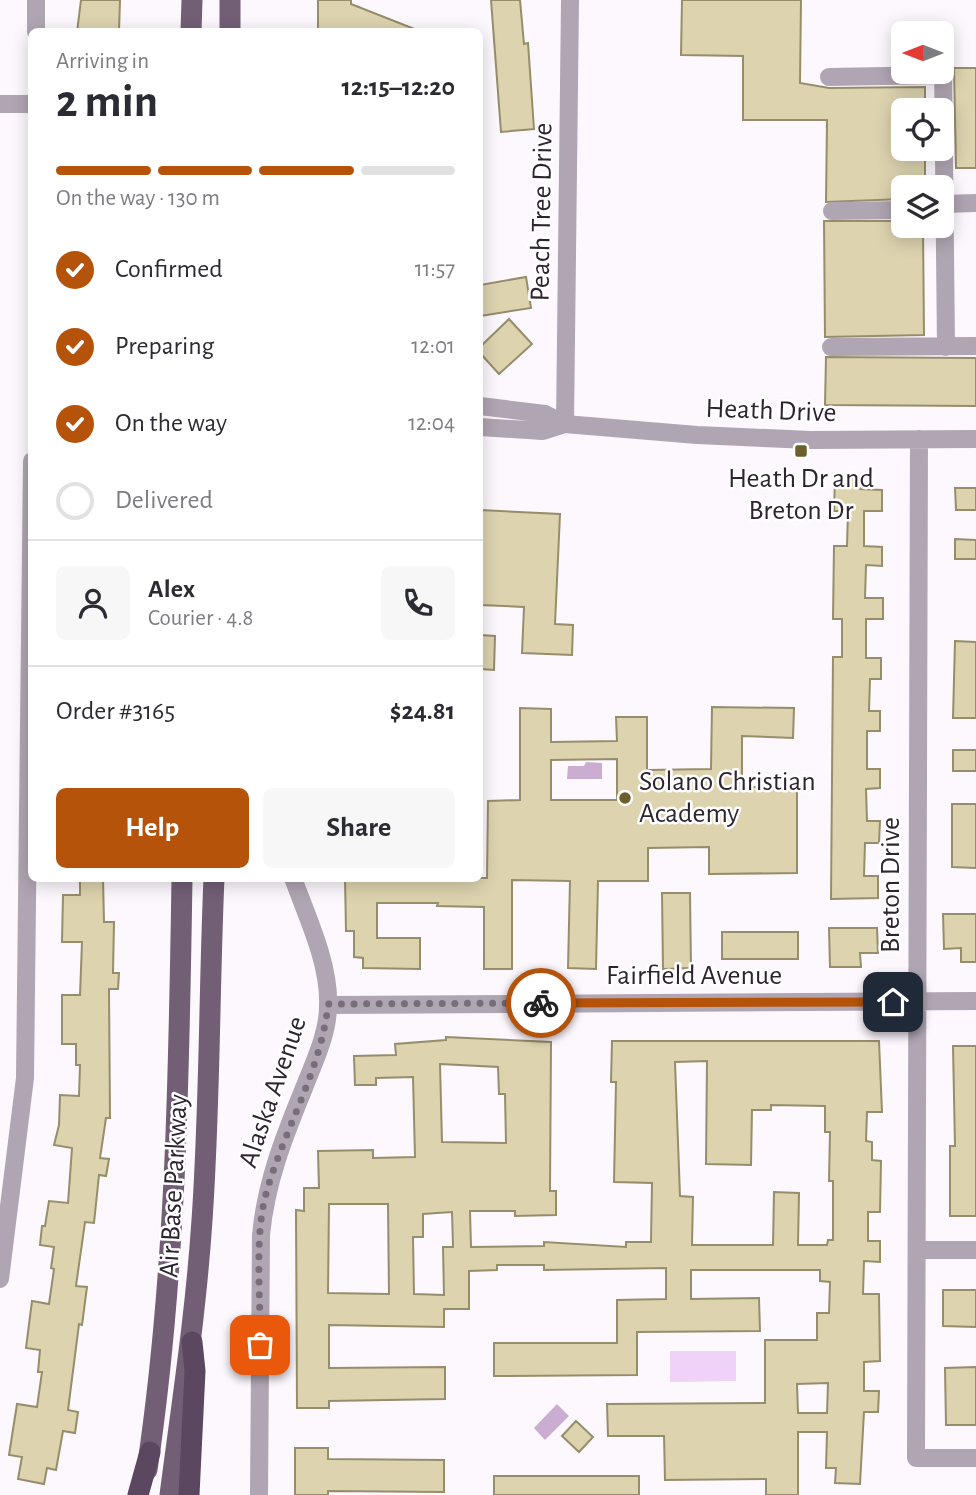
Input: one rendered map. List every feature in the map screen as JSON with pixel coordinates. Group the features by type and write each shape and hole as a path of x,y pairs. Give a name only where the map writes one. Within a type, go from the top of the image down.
{"highway":[{"path":"189,1495 195,1371 192,1342"},
{"path":"141,1495 150,1452"}],"main road":[{"path":"191,28 192,0"},
{"path":"230,0 230,28"},
{"name":"Air Base Parkway","path":"150,1452 176,1131 182,882"},
{"name":"Air Base Parkway","path":"170,1495 185,1369 192,1342 208,1117 214,882"}],"street":[{"path":"36,0 36,28"},
{"name":"Peach Tree Drive","path":"565,424 570,0"},
{"path":"828,77 943,68 943,175"},
{"path":"0,104 28,104"},
{"path":"954,206 976,203"},
{"path":"832,211 891,210"},
{"path":"944,238 946,347"},
{"path":"831,347 976,346"},
{"name":"Heath Drive","path":"483,406 545,414 565,424"},
{"name":"Heath Drive","path":"483,427 543,431 565,424 810,440 976,439"},
{"name":"Breton Drive","path":"919,439 916,1458 976,1458"},
{"path":"0,1279 25,1078 28,814"},
{"name":"Alaska Avenue","path":"259,1495 261,1235 265,1198 281,1145 318,1051 328,1004 325,976 294,882"},
{"name":"Fairfield Avenue","path":"328,1004 976,1001"},
{"path":"918,1250 976,1250"}],"shaded area":[{"path":"586,762 602,763 602,779 567,779 568,766 584,766"},
{"path":"670,1351 736,1351 736,1381 670,1382"},
{"path":"557,1404 569,1416 545,1440 534,1428"}],"building":[{"path":"81,0 120,0 119,28 78,28"},
{"path":"318,0 351,0 351,4 412,28 318,28"},
{"path":"491,0 520,0 524,44 528,43 534,129 501,132"},
{"path":"682,0 801,0 800,83 829,88 925,87 925,98 891,98 891,161 925,161 925,175 891,175 891,199 826,202 827,120 743,120 743,56 681,55"},
{"path":"954,68 976,68 976,168 956,168"},
{"path":"824,221 891,221 891,238 923,238 924,335 825,337"},
{"path":"526,277 531,308 483,316 483,284"},
{"path":"509,319 532,344 499,374 483,356 483,344"},
{"path":"826,357 976,358 976,406 825,405"},
{"path":"835,477 860,478 860,489 882,490 882,511 864,511 864,546 882,547 882,566 866,565 865,598 883,598 883,619 866,619 866,658 881,658 881,679 870,679 869,711 880,711 880,731 867,731 867,769 880,769 880,788 866,789 867,821 880,821 879,843 865,843 864,876 878,876 878,898 831,899 833,657 842,657 842,619 833,619 834,546 847,546 848,511 834,511"},
{"path":"955,488 976,488 976,510 956,510"},
{"path":"483,510 560,514 555,624 573,625 572,655 522,653 524,607 483,605"},
{"path":"955,539 976,540 976,559 955,559"},
{"path":"483,635 495,636 494,670 483,669"},
{"path":"955,641 976,642 976,718 953,718"},
{"path":"712,707 794,708 793,738 742,736 742,787 797,787 797,873 709,874 709,847 648,848 648,881 598,881 596,969 568,968 570,881 512,880 512,969 484,969 484,907 437,906 438,903 377,903 377,938 420,938 420,969 363,968 363,958 354,957 354,931 346,931 345,882 483,882 483,878 487,878 488,801 520,800 520,708 551,709 551,742 617,741 616,717 647,717 647,770 711,769","holes":["617,759 617,800 551,800 551,760"]},
{"path":"953,750 976,750 976,771 953,771"},
{"path":"952,804 976,804 976,868 952,867"},
{"path":"80,882 103,882 104,922 114,922 113,973 119,973 118,989 109,989 110,1118 106,1118 100,1158 109,1159 106,1176 99,1175 94,1223 85,1222 76,1286 87,1287 82,1325 79,1324 68,1410 78,1412 75,1433 63,1431 56,1470 47,1468 44,1484 18,1479 22,1457 9,1455 17,1404 37,1407 42,1372 38,1372 40,1350 26,1348 32,1301 49,1304 54,1269 51,1268 54,1247 40,1245 42,1226 45,1226 49,1201 68,1203 72,1148 54,1145 59,1125 60,1095 79,1096 80,1065 76,1065 76,1044 62,1044 62,995 80,995 82,942 62,942 63,895 80,895"},
{"path":"662,893 690,893 691,968 663,969"},
{"path":"943,914 976,914 976,962 961,962 961,948 944,949"},
{"path":"829,928 877,928 878,953 860,953 861,967 830,967"},
{"path":"722,932 798,932 798,959 722,959"},
{"path":"446,1037 551,1042 550,1191 556,1191 556,1215 515,1216 515,1211 470,1211 471,1247 544,1246 544,1242 626,1247 626,1242 651,1242 652,1183 614,1182 616,1082 611,1082 612,1041 879,1041 882,1112 867,1112 866,1141 872,1142 872,1160 881,1161 880,1212 868,1212 868,1241 880,1241 880,1262 864,1261 863,1294 879,1294 880,1361 864,1362 864,1391 879,1391 878,1412 864,1412 860,1484 835,1483 836,1468 826,1468 827,1432 798,1432 798,1495 766,1495 766,1479 665,1480 664,1436 608,1436 607,1404 765,1403 765,1340 817,1340 817,1313 829,1313 830,1282 820,1281 820,1270 691,1270 691,1299 759,1298 760,1331 637,1332 637,1375 494,1376 494,1343 617,1343 617,1300 666,1299 666,1268 544,1270 544,1265 497,1265 497,1270 469,1271 469,1309 444,1309 444,1327 329,1325 329,1368 445,1367 445,1399 329,1401 329,1408 297,1408 296,1210 304,1211 304,1188 319,1188 318,1151 373,1150 373,1158 415,1157 413,1077 376,1078 376,1085 355,1085 354,1056 396,1055 395,1044 446,1040","holes":["707,1061 706,1164 751,1165 752,1110 771,1110 771,1105 825,1106 825,1132 830,1132 829,1181 833,1181 833,1240 828,1240 827,1245 798,1245 799,1193 774,1192 773,1245 692,1245 693,1197 680,1196 675,1062","440,1064 498,1067 499,1094 505,1094 506,1143 442,1142","329,1204 388,1204 389,1294 328,1293","452,1212 453,1247 443,1247 444,1295 414,1294 413,1237 423,1237 423,1214","828,1383 827,1413 798,1413 797,1384"]},
{"path":"953,1046 976,1046 976,1216 950,1216 950,1146 955,1146"},
{"path":"943,1290 976,1290 976,1327 943,1326"},
{"path":"976,1367 976,1425 946,1425 945,1368"},
{"path":"576,1421 593,1437 579,1452 562,1436"},
{"path":"295,1448 328,1448 328,1459 444,1460 444,1492 328,1491 328,1495 295,1495"},
{"path":"494,1476 639,1476 639,1495 494,1495"}],"way so far":[{"path":"260,1345 261,1235 265,1198 281,1145 318,1051 327,1022 328,1004 541,1003"}],"place":[{"name":"Heath Dr and Breton Dr","path":"801,451"},
{"name":"Solano Christian Academy","path":"625,798"}],"route":[{"path":"541,1003 893,1002"}]}
